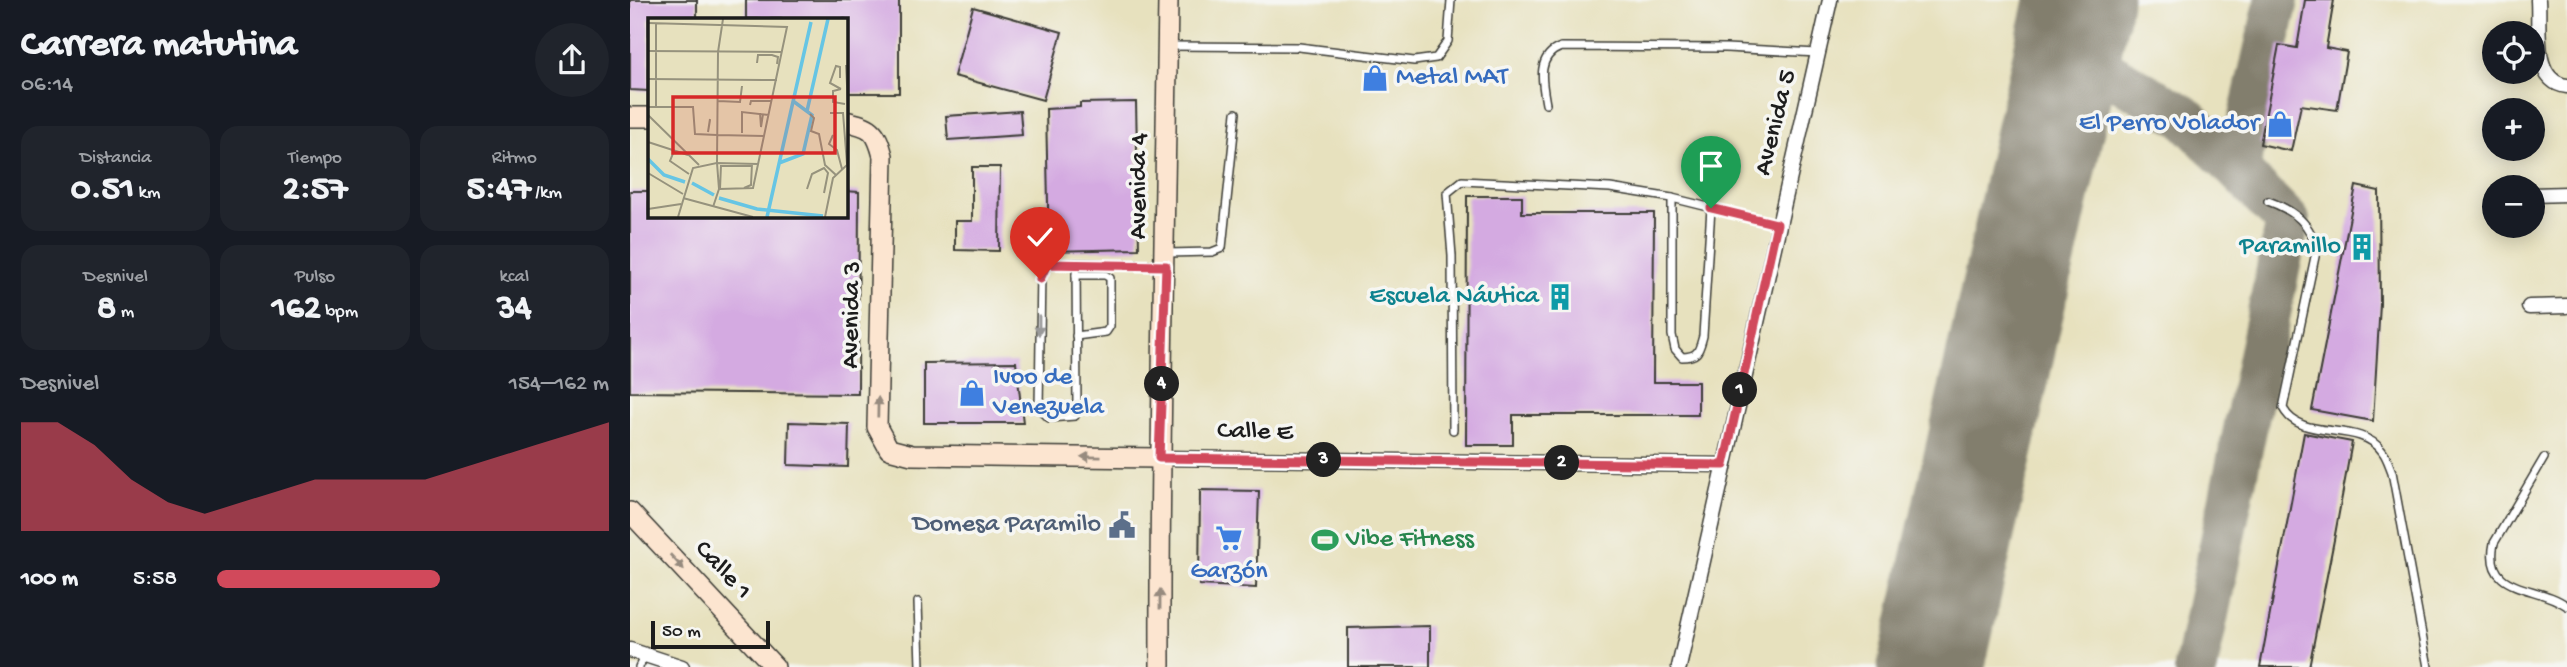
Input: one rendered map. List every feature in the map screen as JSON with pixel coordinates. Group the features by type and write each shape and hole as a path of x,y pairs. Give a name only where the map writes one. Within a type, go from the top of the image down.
{"main road":[{"name":"Avenida 4","path":"1160,667 1159,458 1166,259 1168,0"},
{"path":"630,117 648,117"},
{"name":"Avenida 3","path":"847,121 867,126 878,137 883,156 877,427 890,449 912,455"},
{"name":"Calle E","path":"912,455 1159,458"},
{"name":"Calle 1","path":"630,512 775,667"}],"street":[{"name":"Avenida 5","path":"1679,667 1777,224 1830,0"},
{"path":"2539,0 2542,65 2552,81 2567,86"},
{"path":"2545,195 2567,194"},
{"path":"2529,307 2567,306"},
{"name":"Calle E","path":"1159,458 1724,465"},
{"path":"630,650 642,661 682,667"}],"lane":[{"path":"1168,46 1299,47 1414,61 1436,58 1448,41 1451,0"},
{"path":"1546,104 1543,65 1552,51 1561,47 1726,48 1819,53"},
{"path":"1076,263 1075,416 1049,418 1039,408 1041,271 1047,264 1166,259 1222,248 1226,234 1236,113"},
{"path":"1453,430 1452,256 1447,192 1461,181 1610,188 1672,198 1777,224"},
{"path":"1672,198 1672,335 1675,349 1682,357 1693,357 1698,353 1703,336 1711,208"},
{"path":"2268,201 2287,208 2308,226 2316,253 2283,408 2288,419 2298,425 2363,438 2382,450 2392,472 2428,667"},
{"path":"1076,275 1105,275 1110,278 1112,286 1106,332 1076,336"},
{"path":"2544,458 2494,543 2491,556 2493,569 2513,585 2567,606"},
{"path":"918,602 920,667"}],"building":[{"path":"630,0 697,0 697,18 648,18 648,91 630,90"},
{"path":"746,0 899,0 899,93 847,93 847,18 746,18"},
{"path":"2305,0 2334,0 2326,48 2347,52 2337,110 2301,105 2291,151 2260,144 2279,45 2297,48"},
{"path":"973,7 1062,32 1043,100 954,76"},
{"path":"1136,102 1139,249 1049,251 1046,109 1080,107 1080,103"},
{"path":"1020,111 1022,135 948,140 946,116"},
{"path":"972,167 1000,167 999,251 955,250 955,221 972,221"},
{"name":"Paramillo","path":"2356,186 2379,191 2380,304 2373,421 2312,410"},
{"path":"630,191 648,191 648,217 847,217 847,191 859,192 858,394 630,392"},
{"name":"Escuela Náutica","path":"1467,196 1522,196 1522,213 1654,213 1653,382 1698,382 1698,415 1513,415 1513,445 1466,445"},
{"name":"Ivoo de Venezuela","path":"1016,362 1023,423 924,423 924,363"},
{"path":"789,422 849,424 848,467 788,465"},
{"path":"2304,433 2352,442 2334,540 2309,667 2260,667"},
{"name":"Garzón","path":"1200,490 1259,491 1256,588 1199,585"},
{"path":"1430,626 1430,667 1348,667 1348,628"}],"taxiway":[{"path":"2238,169 2277,0"},
{"path":"2068,49 2186,118 2288,221 2196,667"}],"runway":[{"path":"1931,667 2079,0"}],"place":[{"name":"Metal MAT","path":"1375,78"},
{"name":"El Perro Volador","path":"2280,124"},
{"name":"Paramillo","path":"2362,247"},
{"name":"Escuela Náutica","path":"1560,297"},
{"name":"Ivoo de Venezuela","path":"972,393"},
{"name":"Domesa Paramilo","path":"1122,525"},
{"name":"Garzón","path":"1229,538"},
{"name":"Vibe Fitness","path":"1325,540"}],"route":[{"path":"1040,279 1041,271 1047,264 1166,266 1159,458 1724,465 1777,224 1711,208"}]}
